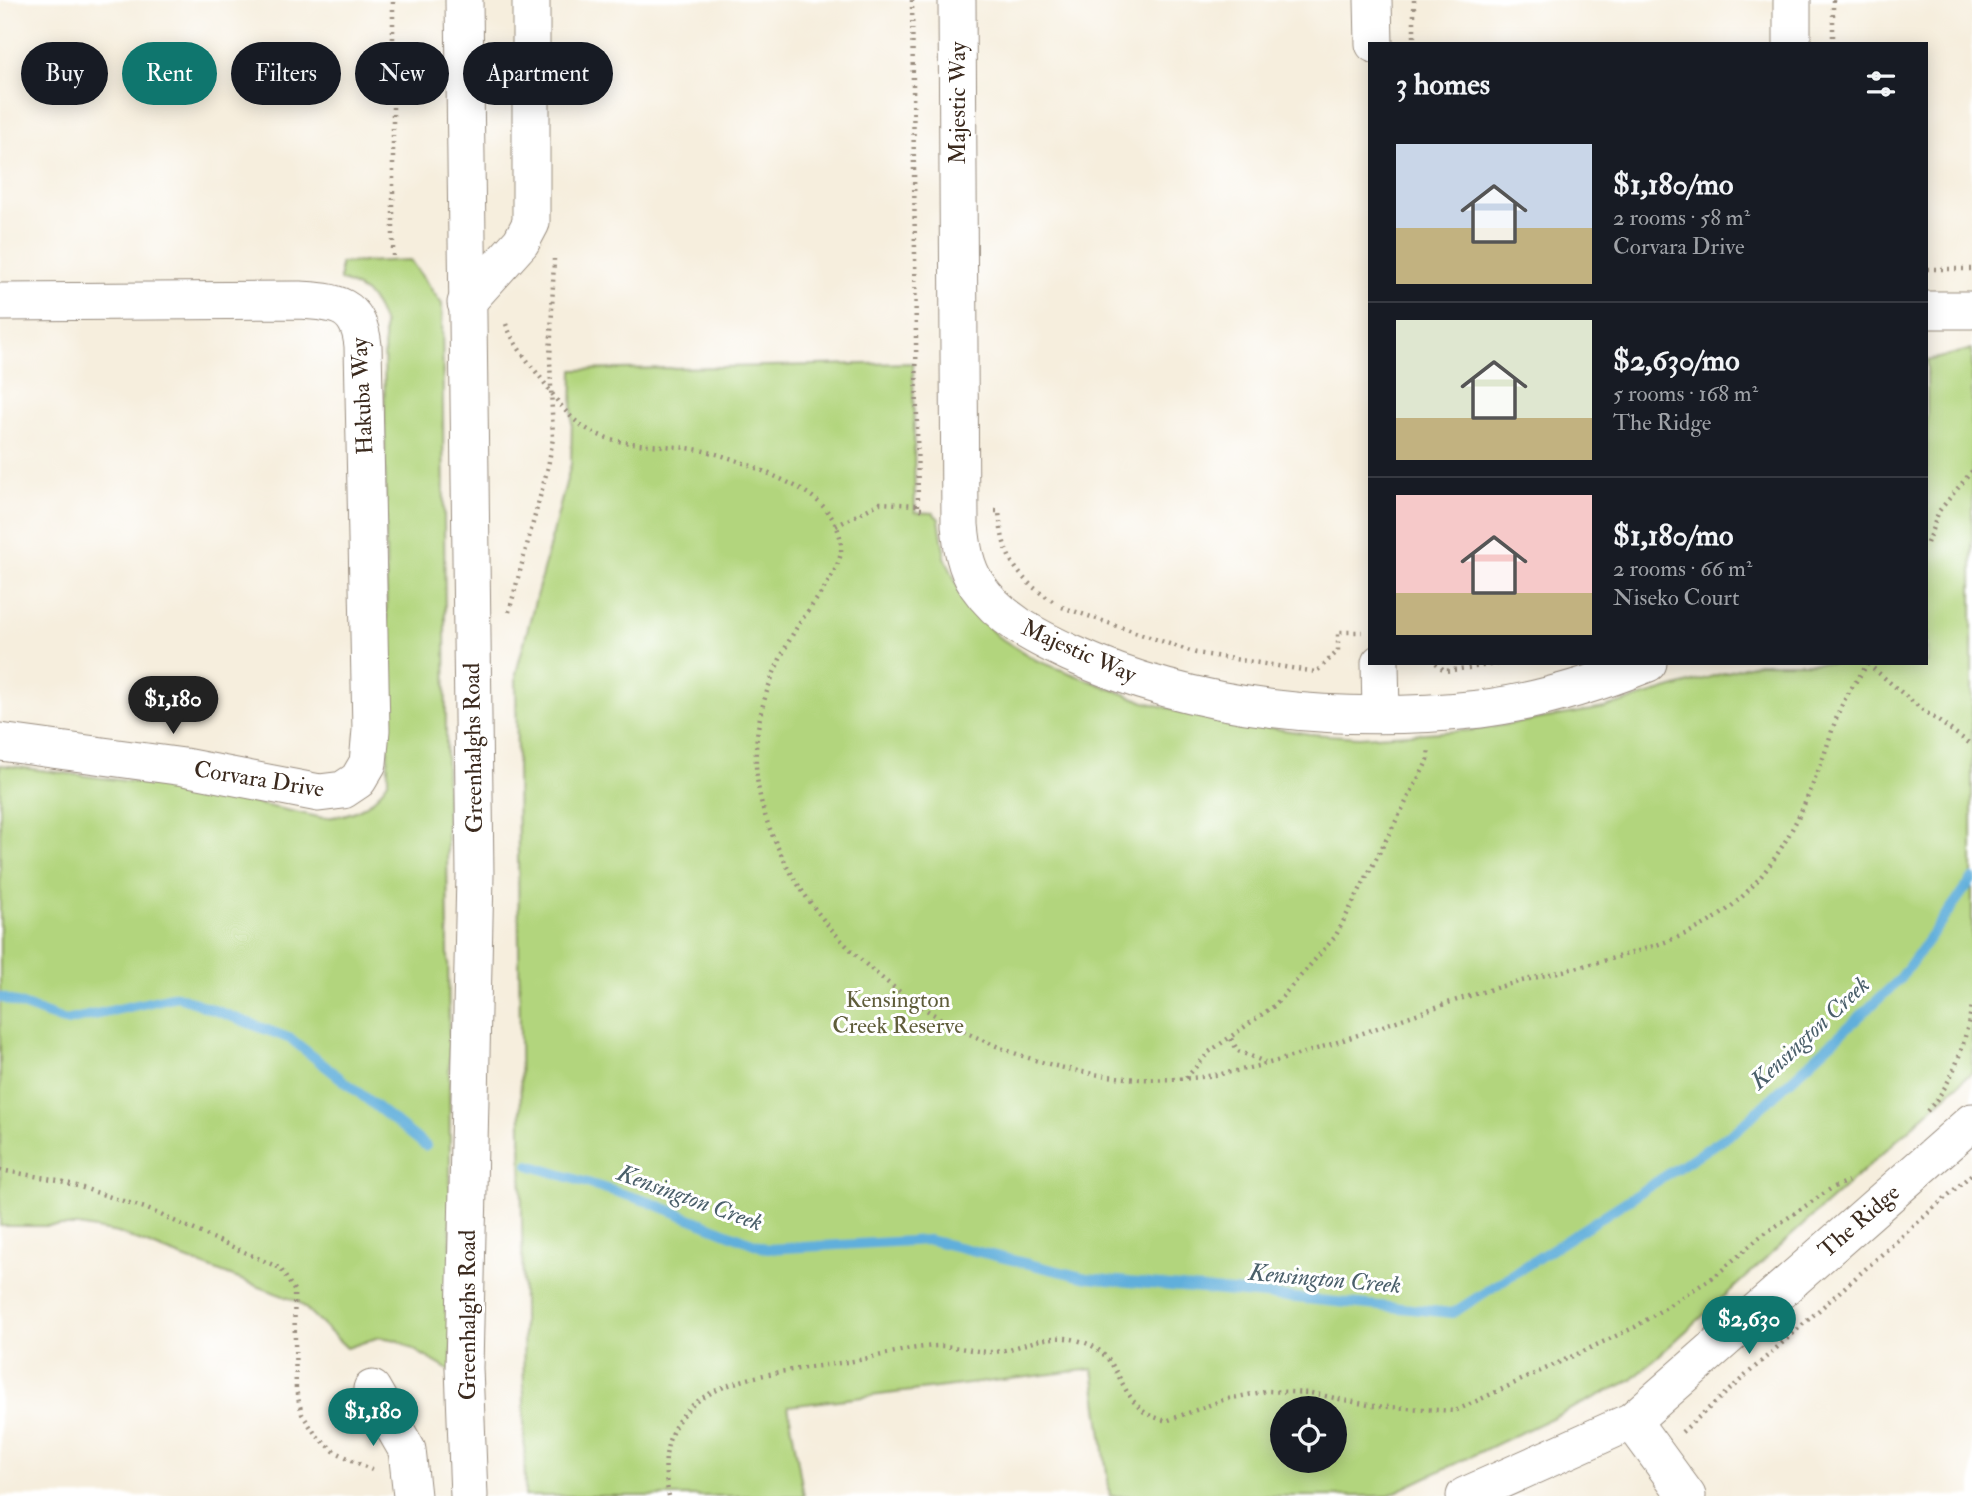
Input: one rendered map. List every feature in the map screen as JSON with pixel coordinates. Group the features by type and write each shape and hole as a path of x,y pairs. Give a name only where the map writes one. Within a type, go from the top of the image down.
{"street":[{"name":"Greenhalghs Road","path":"464,0 475,875 464,1368 469,1496"},
{"path":"466,303 522,242 531,223 531,0"},
{"name":"Majestic Way","path":"957,0 960,510 964,554 976,584 998,610 1047,642 1136,678 1215,699 1320,713 1432,712 1483,708 1591,684 1643,665"},
{"path":"1373,0 1374,42"},
{"path":"1792,0 1793,42"},
{"name":"Hakuba Way","path":"0,302 300,300 341,306 355,319 363,356 371,730 365,770 351,786"},
{"path":"1928,310 1972,310"},
{"path":"1380,665 1381,713"},
{"name":"Corvara Drive","path":"0,742 184,767 319,793 351,786"},
{"name":"The Ridge","path":"1465,1496 1632,1421 1972,1122"},
{"path":"372,1390 407,1450 412,1496"},
{"path":"1632,1421 1687,1496"}],"path":[{"path":"393,0 393,256"},
{"path":"912,0 918,509 999,511 1003,545 1009,559 1032,587 1062,607 1165,644 1230,661 1316,672 1338,651 1338,632 1368,632"},
{"path":"1414,0 1415,42"},
{"path":"1833,0 1833,42"},
{"path":"1928,269 1972,269"},
{"path":"494,270 508,331 552,394 583,427 619,441 718,454 783,480 816,500 836,526 842,550 837,565 793,634 768,687 753,750 767,821 799,888 842,942 888,982 964,1032 1028,1059 1146,1079 1225,1073 1322,1049 1478,993 1660,943 1718,917 1759,880 1801,815 1844,700 1867,665"},
{"path":"550,360 552,394"},
{"path":"1928,541 1940,511 1972,471"},
{"path":"836,526 880,503 918,505"},
{"path":"1438,665 1445,671 1489,665"},
{"path":"1870,665 1934,720 1972,745"},
{"path":"1186,1077 1201,1059 1274,1006 1335,937 1428,760 1432,712"},
{"path":"1923,1115 1943,1091 1952,1074 1963,1049 1972,1006"},
{"path":"1231,1039 1238,1051 1266,1063"},
{"path":"0,1170 58,1180 145,1208 270,1261 294,1290 296,1390 302,1414 316,1435 334,1451 378,1475"},
{"path":"1675,1438 1972,1174"},
{"path":"669,1496 666,1464 670,1440 688,1406 705,1394 745,1379 842,1363 904,1348 943,1346 992,1352 1028,1341 1077,1340 1104,1354 1142,1410 1166,1421 1223,1400 1267,1391 1311,1393 1373,1406 1455,1411 1635,1327 1715,1276 1761,1236 1832,1188 1857,1177"}],"green space":[{"path":"410,260 442,304 452,1372 397,1340 379,1337 347,1348 299,1302 118,1233 78,1226 0,1226 0,765 188,789 323,818 343,815 361,808 376,797 388,781 384,324 368,296 340,280 340,263"},
{"name":"Kensington Creek Reserve","path":"1972,349 1972,1072 1632,1380 1387,1496 1110,1496 1093,1369 788,1406 804,1496 525,1496 516,673 571,464 573,370 913,363 915,512 933,513 939,519 945,557 964,600 997,636 1036,660 1145,702 1213,719 1310,734 1359,737 1475,730 1604,708 1751,665 1928,665 1928,361"}],"waterway":[{"name":"Kensington Creek","path":"529,1165 649,1202 767,1249 929,1240 1087,1278 1453,1313 1738,1129 1899,980 1972,879"},
{"name":"Kensington Creek","path":"0,997 66,1021 177,996 291,1039 426,1146"}]}
